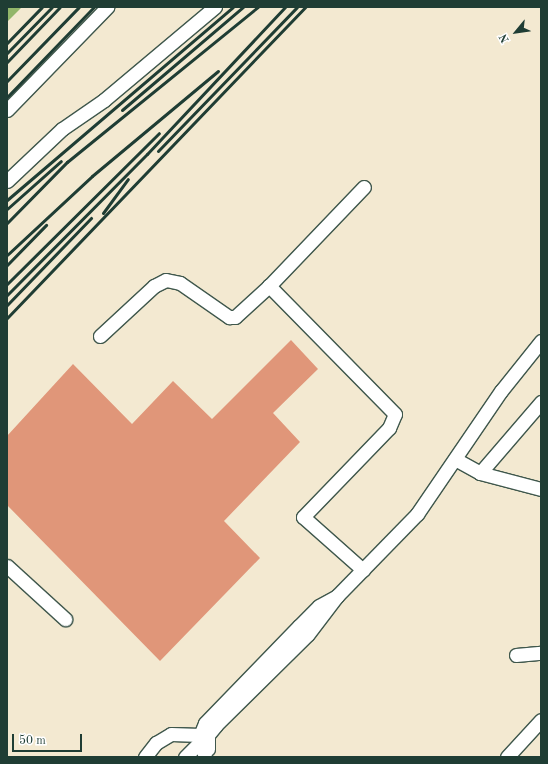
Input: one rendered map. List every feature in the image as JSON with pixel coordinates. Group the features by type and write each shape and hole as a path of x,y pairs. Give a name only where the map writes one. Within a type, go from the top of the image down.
{"lane":[{"path":"7,110 107,7"},
{"path":"7,181 62,129 104,100 215,7"},
{"path":"100,336 154,286 166,280 180,283 229,317 235,317 269,286 364,187"},
{"path":"269,286 395,414 389,428 303,517 363,570"},
{"path":"185,757 308,634 337,596 432,496 501,391 541,341"},
{"path":"480,473 541,402"},
{"path":"455,459 480,473 541,489"},
{"path":"7,566 65,619"},
{"path":"516,655 541,653"},
{"path":"507,757 541,720"},
{"path":"517,757 541,733"},
{"path":"145,757 156,743 171,734 203,738"},
{"path":"203,738 205,757"},
{"path":"203,738 213,757"}],"green space":[{"path":"7,7 22,7 7,22"}],"building":[{"path":"291,340 318,369 273,413 300,442 224,521 260,558 160,661 7,505 7,436 73,364 132,424 173,381 212,419"}],"railway":[{"path":"7,43 42,7"},
{"path":"7,53 52,7"},
{"path":"7,62 60,7"},
{"path":"7,81 79,7"},
{"path":"7,97 94,7"},
{"path":"7,200 233,7"},
{"path":"122,110 243,7"},
{"path":"7,223 67,162 258,7"},
{"path":"7,295 147,154 285,7"},
{"path":"158,151 297,7"},
{"path":"7,318 305,7"},
{"path":"7,255 92,176 218,71"},
{"path":"7,284 159,133"},
{"path":"7,209 61,161"},
{"path":"103,213 128,179"},
{"path":"7,305 91,218"},
{"path":"7,265 46,225"}]}
